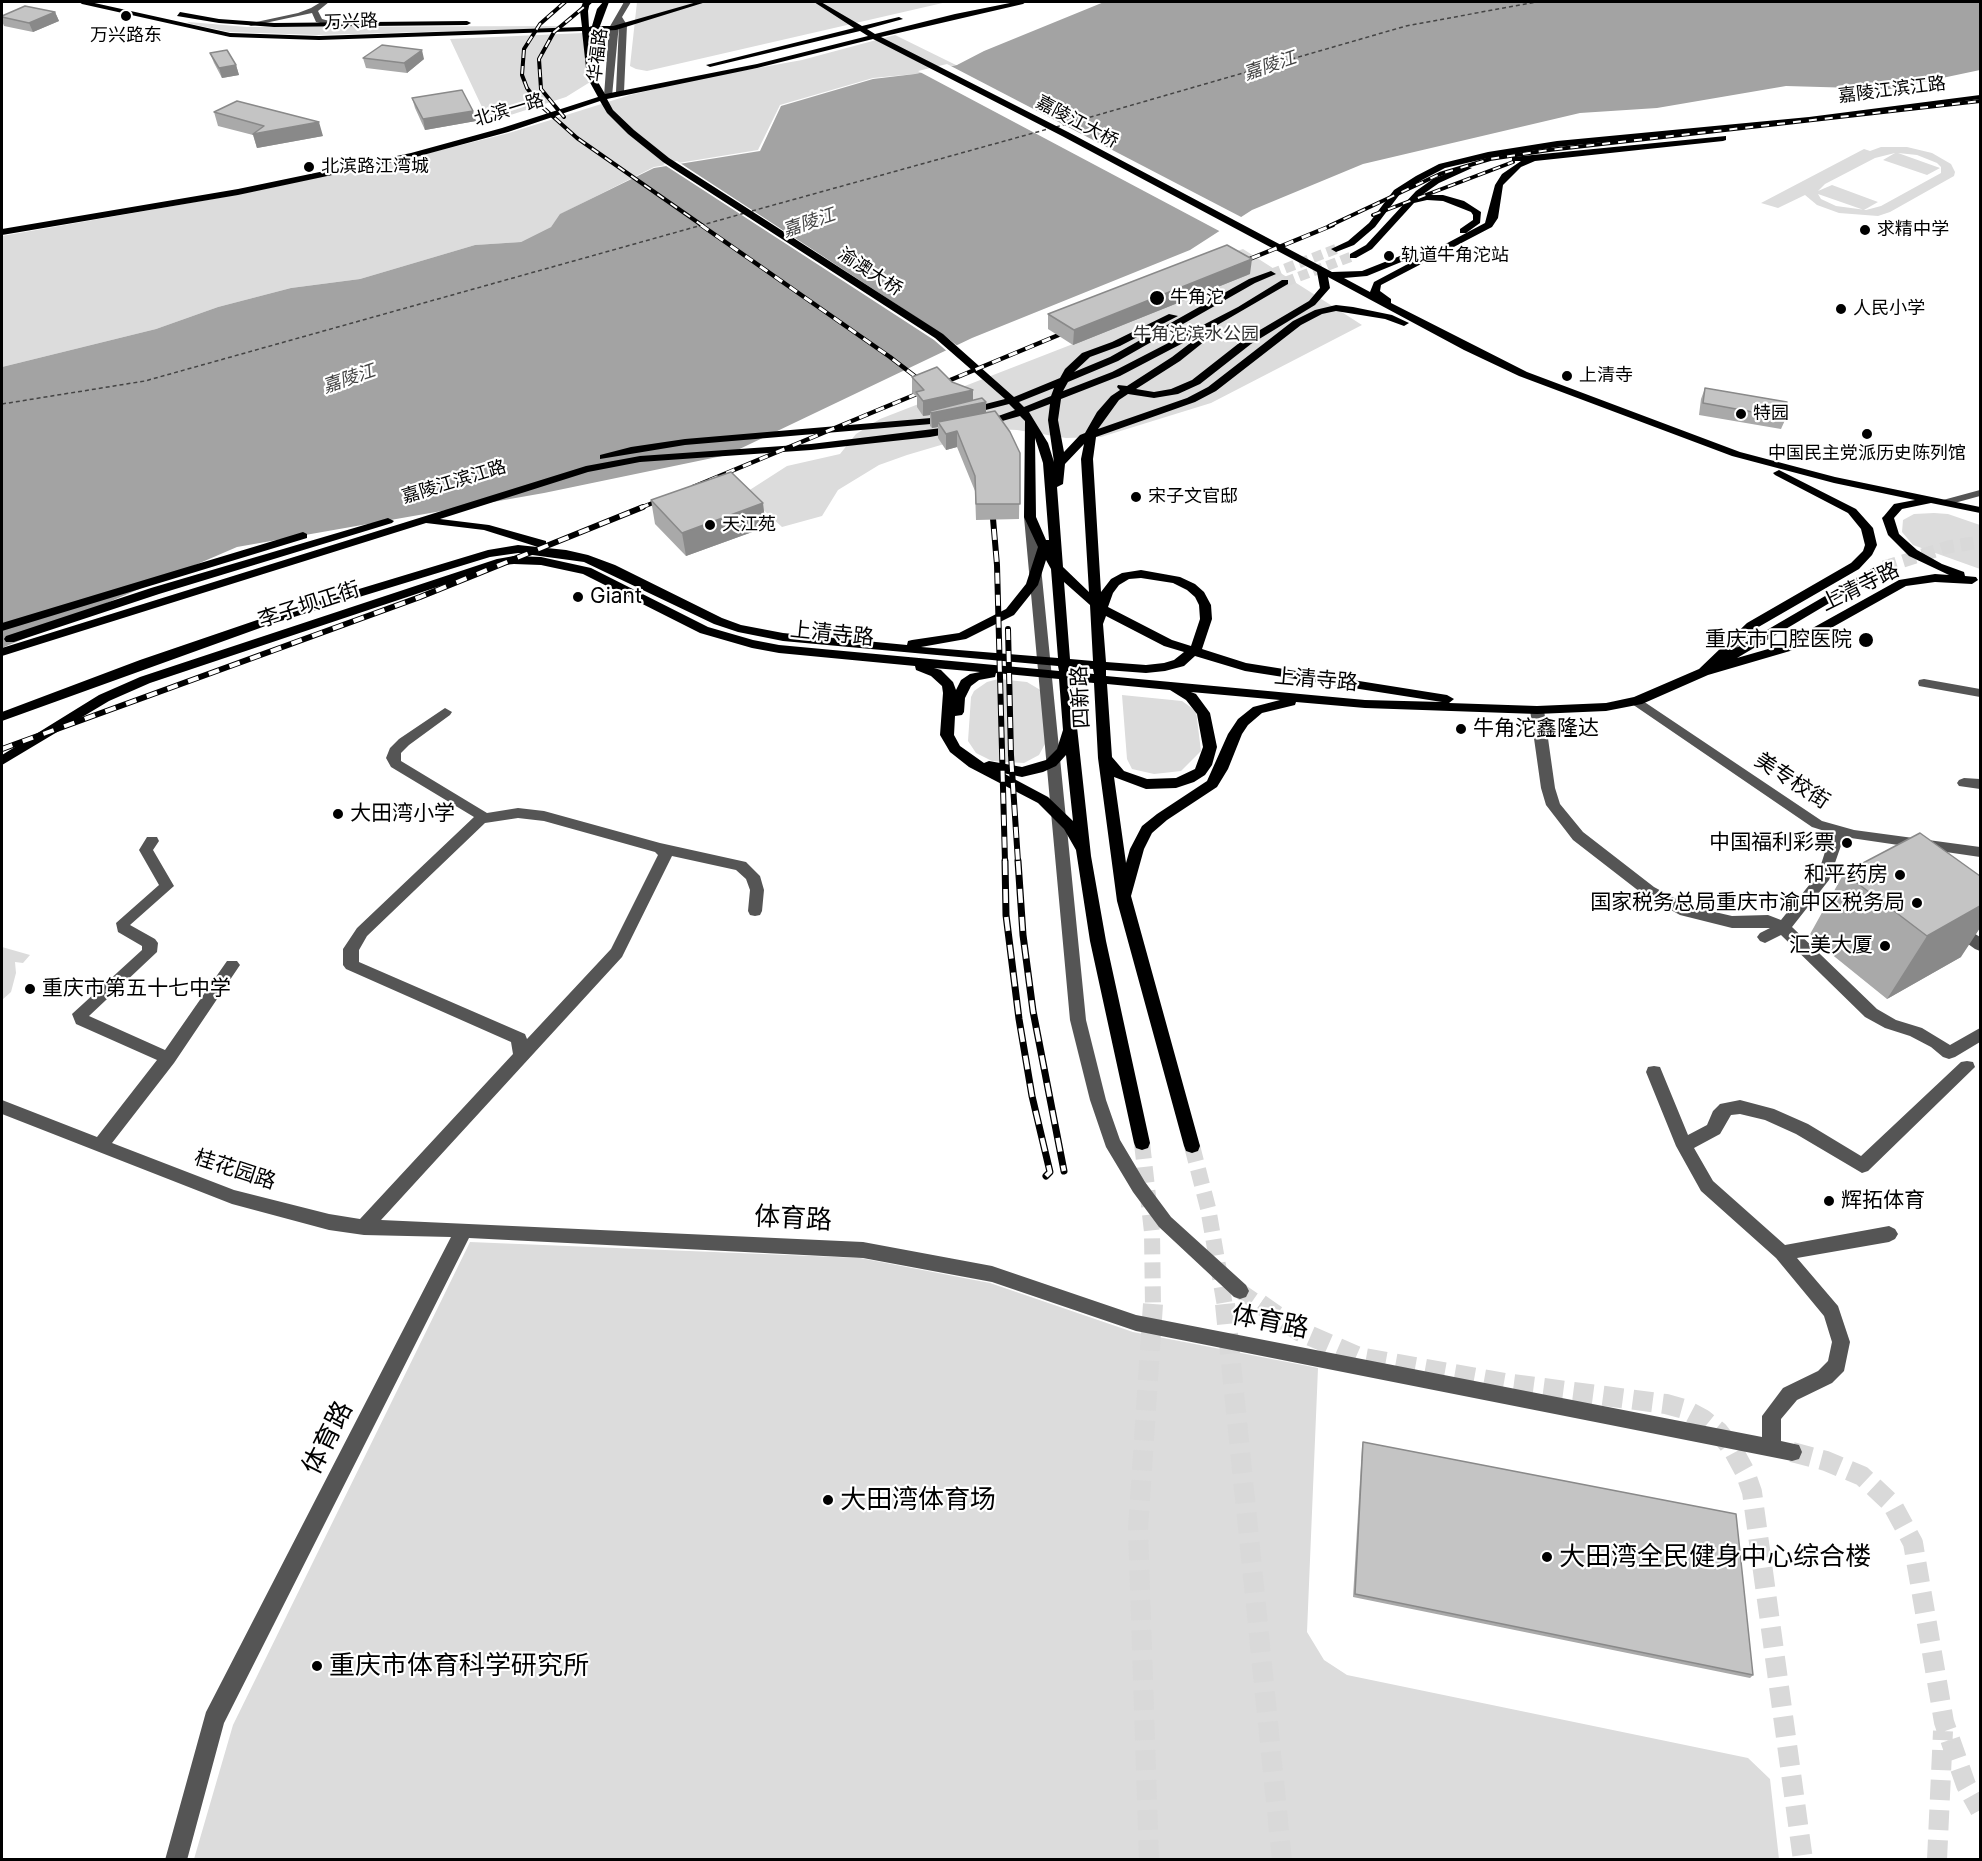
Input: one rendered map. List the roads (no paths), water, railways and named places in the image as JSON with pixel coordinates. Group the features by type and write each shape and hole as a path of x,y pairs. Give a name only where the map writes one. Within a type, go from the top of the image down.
{"main road":[{"name":"万兴路","path":"82,2 208,31 256,37 319,38 613,28"},
{"name":"渝澳大桥","path":"586,2 584,11 591,77 610,111 631,132 666,160 939,336 1002,390 1029,419 1055,463"},
{"path":"589,50 601,9 606,2"},
{"path":"621,22 681,2"},
{"path":"621,22 702,2"},
{"name":"嘉陵江大桥","path":"816,2 875,37 1065,134 1468,348"},
{"path":"922,14 984,2"},
{"name":"北滨一路","path":"620,89 757,66 955,16 1023,2"},
{"name":"万兴路","path":"171,12 211,20 251,24 621,22"},
{"name":"北滨一路","path":"2,232 226,194 412,155 505,130 620,89 911,16"},
{"path":"745,56 741,60 742,63 757,66"},
{"name":"北滨一路","path":"2,224 229,187 407,149 500,125 608,93"},
{"name":"嘉陵江滨江路","path":"1336,249 1351,243 1372,225 1397,192 1442,166 1488,154 1557,144 1809,119 1980,98"},
{"name":"嘉陵江滨江路","path":"1739,136 1958,110"},
{"path":"1353,256 1369,247 1407,204 1436,181 1457,171 1504,160 1545,158 1728,137"},
{"path":"1468,348 1379,295 1375,288 1387,277 1489,225 1493,218 1499,185 1505,176 1518,165 1545,158"},
{"path":"1336,278 1356,281 1369,279 1416,253 1471,227 1477,221 1478,214 1474,210 1454,200 1426,197 1407,204"},
{"path":"1116,344 1101,358 1103,372 1113,383 1132,392 1154,395 1174,392 1196,382 1247,342 1312,303 1325,288 1322,271 1343,276 1357,275 1416,253"},
{"path":"1252,281 1271,274"},
{"name":"嘉陵江滨江路","path":"2,641 256,560 564,467 631,450 685,442 931,421 1021,398 1114,359 1252,281"},
{"name":"四新路","path":"1142,1143 1098,941 1084,856 1069,724 1053,517 1058,440 1053,420 1057,392 1069,371 1086,355 1116,344 1252,281"},
{"path":"1241,309 1285,282"},
{"path":"1055,463 1084,437 1191,400 1212,389 1297,323 1319,312 1336,308 1388,317 1468,348 1583,398 1736,454 1800,483 1852,511 1867,528 1870,545 1863,560 1751,626 1703,672"},
{"name":"嘉陵江滨江路","path":"2,652 586,469 640,459 811,447 930,434 1000,420 1116,374 1241,309"},
{"name":"四新路","path":"1192,1146 1124,901 1105,758 1088,459 1091,431 1101,414 1115,398 1176,359 1241,309"},
{"path":"1029,419 1030,517 1055,566 1081,592 1107,612 1136,629 1168,643 1245,667 1515,710"},
{"path":"1736,454 1834,480 1980,510"},
{"path":"1947,502 1898,506 1888,518 1894,535 1914,553 1938,567 1976,581"},
{"path":"889,648 962,636 1010,612 1032,585 1053,517"},
{"path":"2,627 266,545 333,528 433,521 485,526 588,559"},
{"name":"李子坝正街","path":"2,717 145,663 267,621 488,554 518,549 566,554 611,568 655,591"},
{"name":"李子坝正街","path":"2,761 104,698 145,680 501,562 541,561 572,566 599,576 642,599"},
{"path":"1703,672 1884,567"},
{"name":"上清寺路","path":"655,591 718,621 738,628 783,637 1146,669 1165,668 1179,663 1197,647 1202,638 1206,619 1205,605 1200,595 1191,587 1160,576 1141,574 1126,576 1115,582 1107,592 1097,624"},
{"name":"上清寺路","path":"642,599 704,630 727,638 779,649 1312,699 1537,710 1606,707 1637,701 1703,672 1786,648 1903,584 1935,578 1976,581"},
{"path":"859,656 914,665 936,673 943,679 950,693 947,735 955,749 974,764 1050,806 1070,827 1084,856"},
{"path":"1036,674 985,674 966,683 958,698 955,735 960,747 976,760 1005,771 1022,772 1038,769 1051,763 1063,750 1069,724"},
{"path":"1105,758 1119,774 1146,784 1176,783 1189,779 1205,765 1210,747 1203,713 1198,704 1179,691 1148,684"},
{"path":"1124,901 1137,849 1147,830 1162,817 1212,784 1243,722 1258,710 1276,704 1312,699"}],"street":[{"path":"251,24 284,19 314,10 325,2"},
{"name":"华福路","path":"620,89 621,22 627,2"},
{"path":"314,10 317,18 330,24"},
{"name":"华福路","path":"608,93 613,28 621,22"},
{"path":"1947,502 1980,493"},
{"path":"1030,517 1078,1020 1098,1100 1113,1142 1139,1187 1165,1222 1240,1291"},
{"path":"1924,683 1980,693"},
{"name":"美专校街","path":"1637,701 1805,818 1839,831 1922,850 1980,852"},
{"path":"1537,710 1548,788 1553,805 1578,836 1649,891 1685,911 1732,922 1768,921 1783,928 1871,1013 1891,1024 1916,1032 1938,1043 1949,1053 1980,1034"},
{"path":"446,712 404,742 395,751 393,758 396,764 481,815 482,819"},
{"path":"1964,783 1980,784"},
{"path":"521,1056 519,1038 351,965 351,949 362,932 482,819 518,813 544,816 660,848 741,867 753,876 757,890 755,911"},
{"path":"1765,937 1783,928 1824,876 1839,831"},
{"path":"152,841 146,850 167,886 123,923 123,928 150,943 149,952 80,1014 82,1020 168,1058"},
{"path":"364,1227 616,953 666,854 660,848"},
{"path":"1952,921 1955,927 1980,945"},
{"path":"100,1145 168,1058 232,965"},
{"path":"1684,1146 1714,1129 1719,1116 1726,1109 1740,1107 1768,1114 1802,1129 1842,1151 1862,1166 1967,1067"},
{"path":"1654,1072 1684,1146 1707,1186 1782,1253 1833,1312 1841,1342 1838,1365 1825,1377 1790,1394 1772,1416 1771,1448"},
{"name":"桂花园路","path":"2,1107 232,1197 329,1222 364,1227 464,1230"},
{"name":"体育路","path":"176,1860 214,1720 464,1230 863,1250 992,1274 1136,1323 1792,1452"},
{"path":"1782,1253 1889,1234"}],"water":[{"name":"嘉陵江","path":"1104,2 1980,2 1980,70 1890,89 1786,86 1657,108 1580,113 1363,164 1252,210 1190,250 972,338 727,455 544,493 237,547 2,648 2,367 156,329 218,307 291,288 360,279 475,245 521,242 551,227 560,214 654,168 760,151 781,106 873,79 915,74 957,65 984,51"}],"tunnel":[{"path":"1271,274 1336,249"},
{"path":"1285,282 1353,256"},
{"path":"1884,567 1948,547 1980,542"},
{"path":"1142,1143 1152,1232 1153,1304"},
{"path":"1192,1146 1208,1208 1225,1306"},
{"path":"1240,1291 1262,1306"},
{"path":"1149,1860 1138,1529 1153,1304"},
{"path":"1225,1304 1282,1860"},
{"path":"1260,1304 1299,1331 1359,1357 1505,1383 1666,1404 1684,1409 1703,1419 1718,1431 1733,1450 1745,1472 1752,1492 1803,1860"},
{"path":"1792,1452 1826,1461 1862,1476 1892,1504 1913,1543 1944,1722 1966,1785 1980,1810"},
{"path":"1937,1860 1943,1731"}],"railway":[{"path":"565,2 540,24 524,49 522,75 527,88 539,104 577,138 703,226"},
{"path":"564,117 541,89 539,59 554,32 590,2"},
{"path":"1329,226 1440,174 1490,159 1549,150 1980,101"},
{"path":"1373,215 1513,162"},
{"path":"701,225 890,357 929,387"},
{"path":"1235,265 1333,225"},
{"path":"693,487 1073,329"},
{"path":"640,508 668,497"},
{"path":"992,502 993,508"},
{"path":"2,749 420,597 643,507"},
{"path":"992,507 997,565 1005,862"},
{"path":"1008,629 1011,755 1018,862"},
{"path":"1005,861 1006,915 1019,1019 1032,1096 1050,1172 1046,1176"},
{"path":"1018,861 1023,935 1033,1011 1064,1171"}],"place":[{"name":"万兴路东","path":"126,16"},
{"name":"北滨路江湾城","path":"309,167"},
{"name":"求精中学","path":"1865,230"},
{"name":"轨道牛角沱站","path":"1389,256"},
{"name":"牛角沱","path":"1157,298"},
{"name":"人民小学","path":"1841,309"},
{"name":"上清寺","path":"1567,376"},
{"name":"特园","path":"1741,414"},
{"name":"中国民主党派历史陈列馆","path":"1867,434"},
{"name":"宋子文官邸","path":"1136,497"},
{"name":"天江苑","path":"710,525"},
{"name":"Giant","path":"578,597"},
{"name":"重庆市口腔医院","path":"1866,640"},
{"name":"牛角沱鑫隆达","path":"1461,729"},
{"name":"大田湾小学","path":"338,814"},
{"name":"中国福利彩票","path":"1847,843"},
{"name":"和平药房","path":"1900,875"},
{"name":"国家税务总局重庆市渝中区税务局","path":"1917,903"},
{"name":"汇美大厦","path":"1885,946"},
{"name":"重庆市第五十七中学","path":"30,989"},
{"name":"辉拓体育","path":"1829,1201"},
{"name":"大田湾体育场","path":"828,1500"},
{"name":"大田湾全民健身中心综合楼","path":"1547,1557"},
{"name":"重庆市体育科学研究所","path":"317,1666"}],"park label":[{"name":"牛角沱滨水公园","path":"1196,335"}]}
